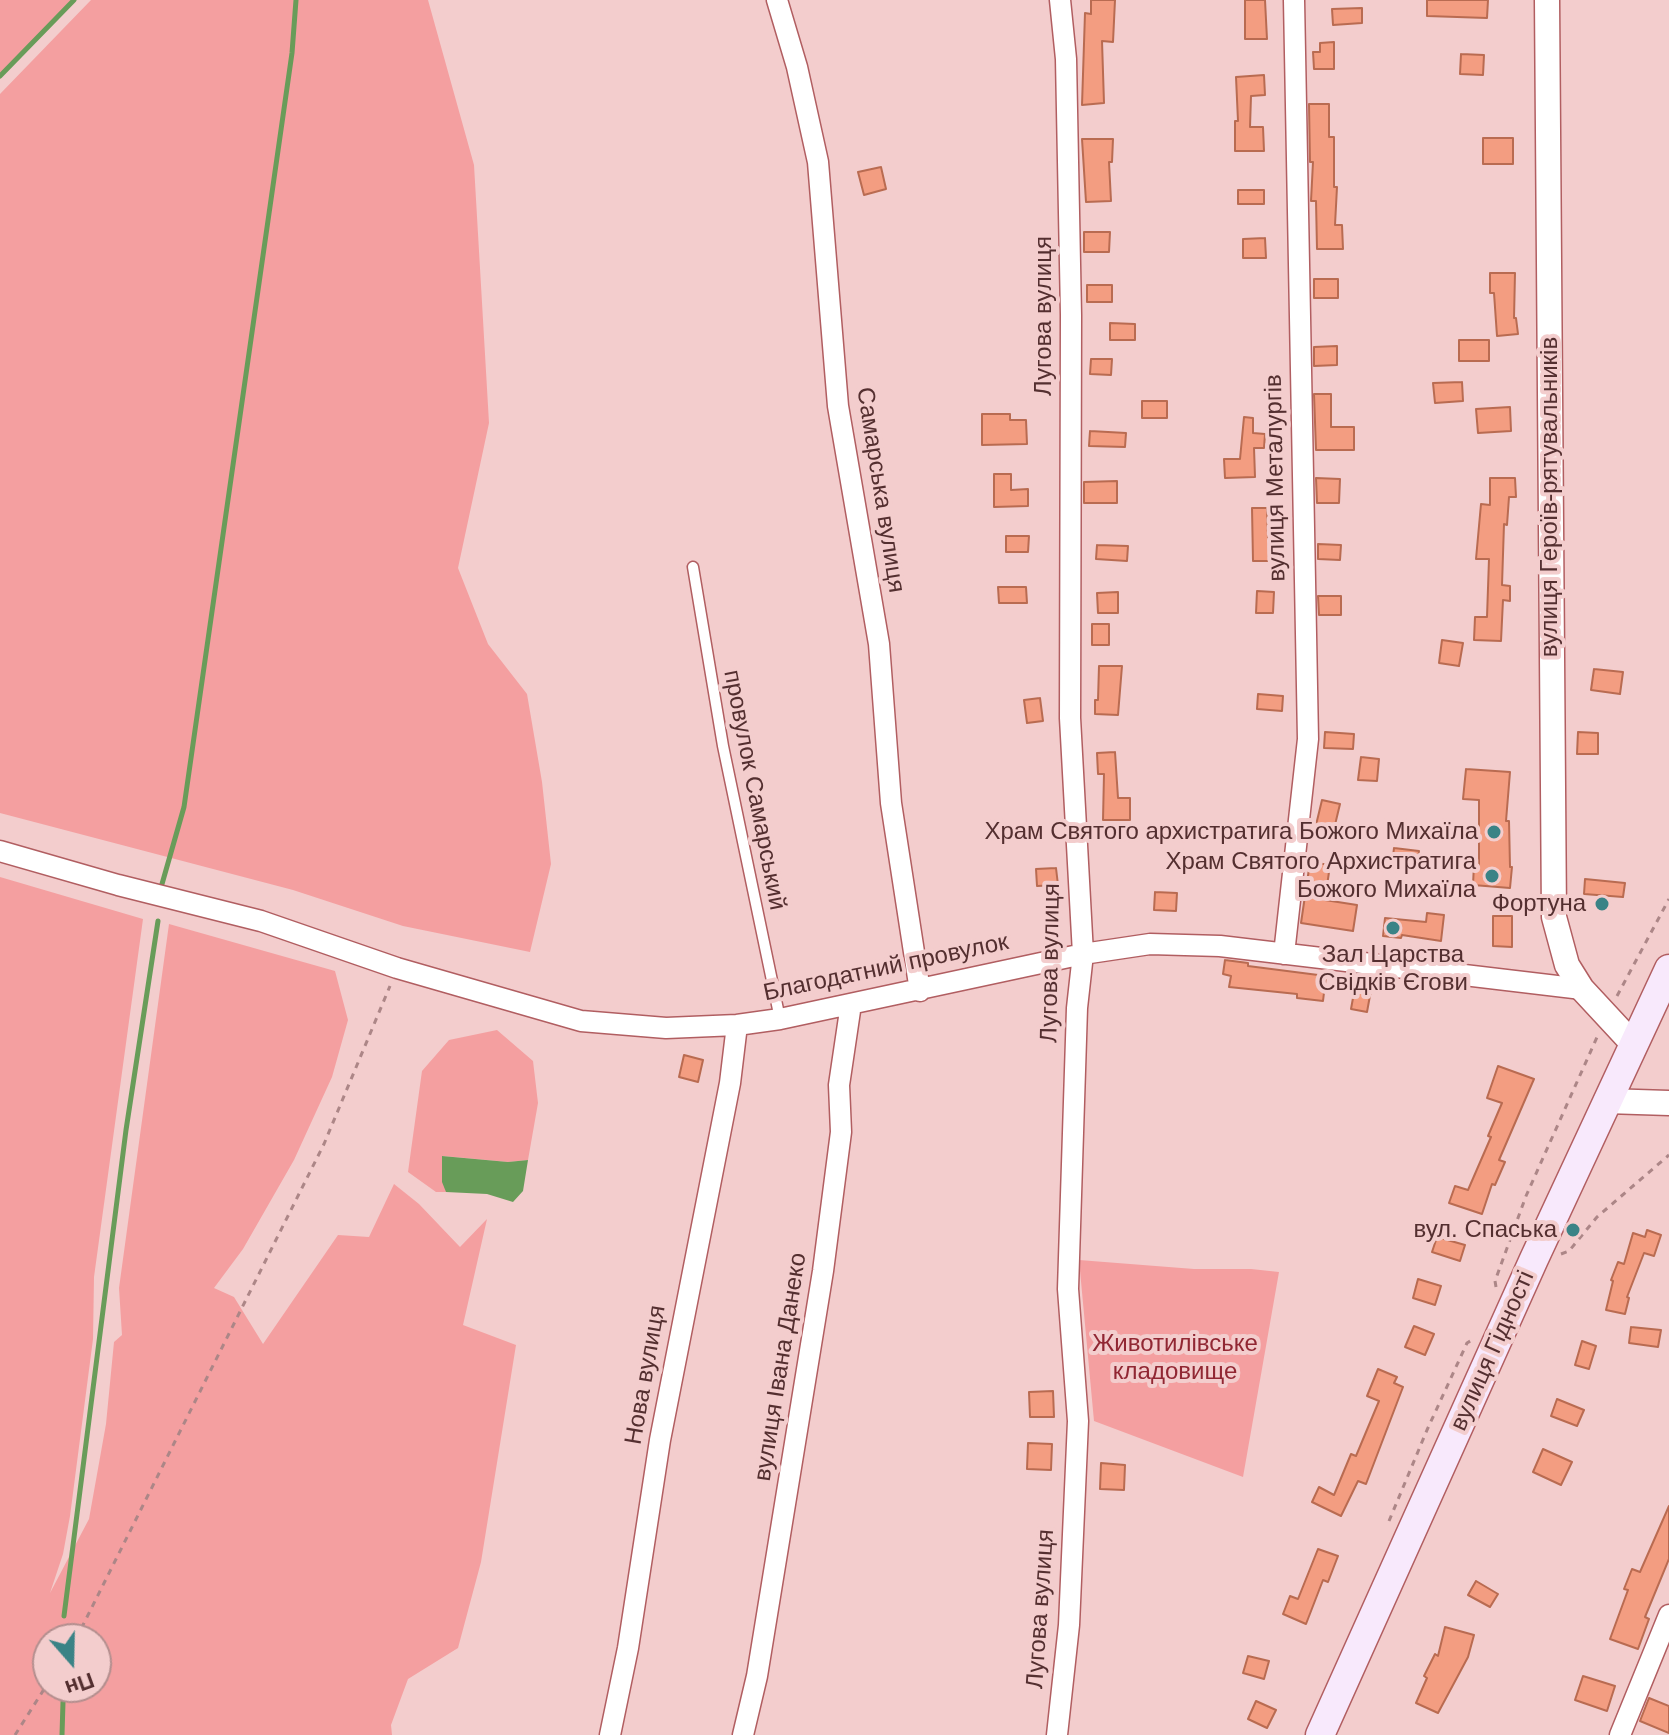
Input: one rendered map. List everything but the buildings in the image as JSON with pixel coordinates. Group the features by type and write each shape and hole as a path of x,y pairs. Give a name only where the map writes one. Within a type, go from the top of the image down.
{"main road":[{"name":"вулиця Гідності","path":"1320,1735 1534,1259 1669,969"}],"street":[{"name":"Самарська вулиця","path":"777,0 797,67 818,162 838,406 879,644 891,803 920,991"},
{"name":"Лугова вулиця","path":"1057,1735 1069,1625 1078,1421 1068,1289 1077,1008 1083,954 1070,718 1071,315 1066,59 1060,0"},
{"name":"вулиця Металургів","path":"1284,954 1308,739 1294,0"},
{"name":"вулиця Героїв-рятувальників","path":"1547,0 1554,917 1567,965 1582,989 1634,1045"},
{"name":"Благодатний провулок","path":"0,851 261,921 397,968 581,1021 666,1028 737,1025 920,991 1083,954 1150,944 1220,946 1582,989"},
{"name":"вулиця Івана Данеко","path":"743,1735 757,1676 823,1271 841,1132 839,1085 851,1004"},
{"name":"Нова вулиця","path":"610,1735 628,1648 663,1425 730,1083 737,1025"},
{"path":"1606,1101 1669,1103"},
{"path":"1620,1735 1669,1615"}],"lane":[{"name":"провулок Самарський","path":"693,567 723,746 780,1019"}],"path":[{"path":"1496,1294 1495,1281 1526,1196 1606,1016 1669,899"},
{"path":"84,1623 324,1144 397,968"},
{"path":"1534,1259 1569,1251 1597,1217 1669,1155"},
{"path":"1386,1527 1467,1343 1476,1337"},
{"path":"15,1735 35,1703"}],"green space":[{"path":"0,0 74,0 0,76"},
{"path":"91,0 428,0 474,165 489,423 458,568 488,644 527,694 542,782 551,864 530,952 403,926 293,890 0,813 0,94"},
{"path":"0,877 143,919 94,1277 93,1339 70,1516 63,1554 50,1593 89,1519 106,1424 114,1342 122,1335 119,1288 169,924 335,971 348,1020 332,1077 294,1160 243,1249 214,1288 234,1297 263,1344 338,1235 369,1237 394,1184 419,1204 460,1247 487,1219 463,1325 516,1345 481,1562 458,1648 408,1679 391,1725 392,1735 0,1735"},
{"path":"497,1030 533,1061 538,1103 528,1160 508,1162 443,1156 446,1192 436,1192 408,1172 422,1071 449,1040"},
{"name":"Животилівське кладовище","path":"1079,1260 1279,1272 1243,1477 1094,1421"}],"shaded area":[{"path":"442,1156 508,1162 528,1160 523,1191 513,1202 487,1194 446,1192 442,1182"}],"waterway":[{"path":"0,76 74,0"},
{"path":"162,884 184,807 292,53 296,0"},
{"path":"64,1616 126,1130 158,921"},
{"path":"62,1735 63,1703"}],"place":[{"name":"Храм Святого архистратига Божого Михаїла","path":"1494,832"},
{"name":"Храм Святого Архистратига Божого Михаїла","path":"1492,876"},
{"name":"Фортуна","path":"1602,904"},
{"name":"Зал Царства Свідків Єгови","path":"1393,928"},
{"name":"вул. Спаська","path":"1573,1230"}]}
